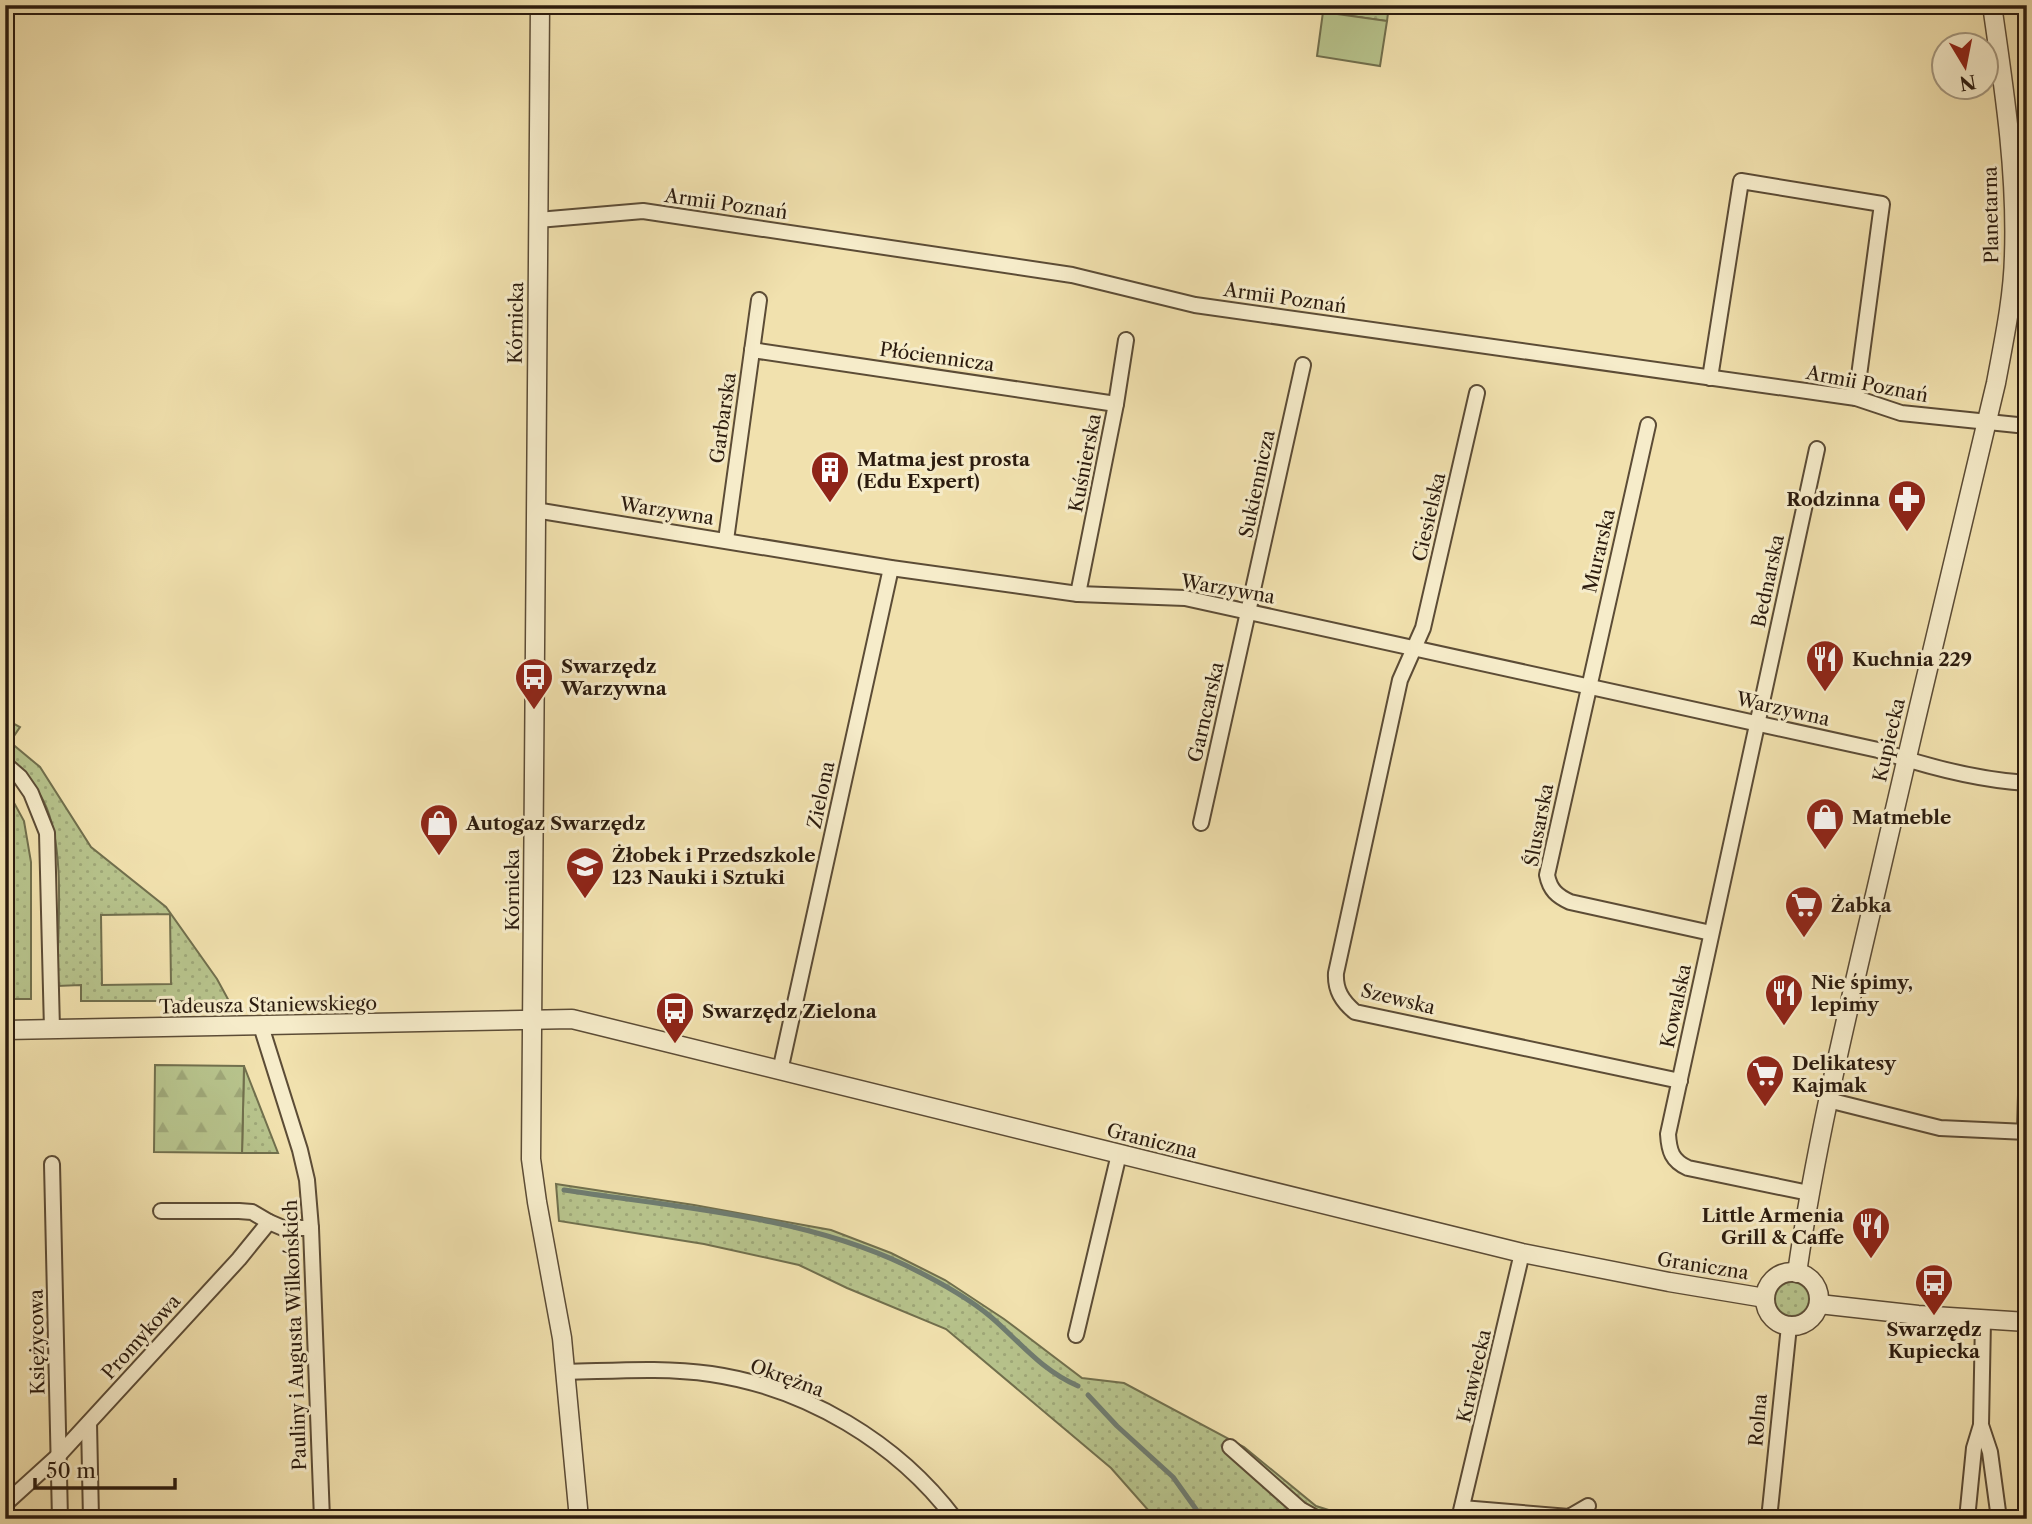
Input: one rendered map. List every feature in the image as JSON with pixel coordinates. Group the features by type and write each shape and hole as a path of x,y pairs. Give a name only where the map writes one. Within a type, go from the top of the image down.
{"street":[{"name":"Kórnicka","path":"540,5 533,1176 555,1294 566,1373 579,1519"},
{"name":"Planetarna","path":"1987,423 2007,326 2015,232 2010,142 1992,5"},
{"path":"1710,378 1741,181 1882,204 1856,398"},
{"name":"Armii Poznań","path":"538,220 643,211 1072,275 1195,305 1856,398 1901,413 2027,426"},
{"name":"Garbarska","path":"726,540 759,300"},
{"name":"Kuśnierska","path":"1078,594 1126,340"},
{"name":"Płóciennicza","path":"752,350 1116,404"},
{"name":"Sukiennicza","path":"1249,611 1303,365"},
{"name":"Ciesielska","path":"1415,648 1423,628 1477,393"},
{"name":"Kupiecka","path":"1797,1273 1809,1193 1828,1100 1905,760 1987,423"},
{"name":"Murarska","path":"1588,687 1648,425"},
{"name":"Bednarska","path":"1756,723 1817,449"},
{"name":"Warzywna","path":"535,510 891,568 1078,594 1185,598 1878,750 1905,760 1992,779 2027,783"},
{"name":"Zielona","path":"780,1071 891,568"},
{"name":"Garncarska","path":"1201,823 1249,611"},
{"name":"Szewska","path":"1415,648 1400,680 1336,973 1337,989 1342,999 1354,1012 1680,1081"},
{"name":"Ślusarska","path":"1588,687 1548,867 1548,882 1552,890 1570,902 1711,933"},
{"name":"Kowalska","path":"1756,723 1668,1134 1670,1153 1676,1161 1688,1168 1809,1193"},
{"path":"5,764 20,777 31,793 47,833 52,1029"},
{"name":"Graniczna","path":"532,1020 572,1019 1522,1253 1605,1271 1765,1298"},
{"name":"Tadeusza Staniewskiego","path":"5,1030 532,1020"},
{"name":"Pauliny i Augusta Wilkońskich","path":"261,1026 307,1180 312,1227 322,1519"},
{"path":"1828,1100 1940,1128 2026,1132 2027,1058"},
{"path":"1076,1335 1119,1154"},
{"name":"Księżycowa","path":"52,1164 60,1519"},
{"path":"161,1211 251,1212 283,1227 312,1227"},
{"name":"Promykowa","path":"5,1504 58,1456 89,1423 239,1259 269,1222"},
{"name":"Krawiecka","path":"1522,1253 1460,1514 1569,1517 1588,1506"},
{"path":"1789,1272 1797,1273 1807,1276 1816,1285 1819,1304 1810,1320 1798,1326 1780,1324 1770,1315 1765,1298 1768,1286 1777,1276 1789,1272"},
{"path":"1819,1304 2027,1322"},
{"path":"1967,1519 1974,1448 1981,1425 1983,1320"},
{"name":"Rolna","path":"1769,1519 1788,1326"},
{"name":"Okrężna","path":"566,1373 659,1370 698,1373 743,1381 776,1391 839,1418 864,1434 917,1475 955,1519"},
{"path":"89,1423 91,1519"},
{"path":"1981,1425 1990,1452 1999,1519"},
{"path":"1230,1447 1300,1509 1318,1519"}],"green space":[{"path":"1324,5 1389,5 1387,21 1323,12"},
{"path":"1323,12 1387,21 1380,66 1317,56"},
{"path":"5,719 20,727 10,742 40,767 91,847 166,907 217,979 229,1001 81,1001 81,985 57,986 59,892 56,843 44,802 27,777 5,756","holes":["170,914 171,984 102,985 101,915"]},
{"path":"5,796 13,801 24,821 31,862 31,999 5,999"},
{"path":"155,1065 244,1066 242,1153 154,1152"},
{"path":"244,1066 278,1153 242,1153"},
{"path":"556,1184 831,1230 891,1253 945,1280 1004,1319 1082,1378 1124,1383 1244,1447 1316,1506 1357,1519 1156,1519 1111,1468 946,1329 799,1265 704,1244 559,1221"},
{"path":"1792,1282 1804,1287 1809,1299 1804,1311 1792,1316 1780,1311 1775,1299 1780,1287"}],"waterway":[{"path":"564,1190 694,1208 782,1224 866,1248 916,1270 960,1295 991,1317 1042,1364 1078,1386"},
{"path":"1088,1395 1117,1426 1173,1477 1203,1519"}],"place":[{"name":"Matma jest prosta (Edu Expert)","path":"830,504"},
{"name":"Rodzinna","path":"1907,533"},
{"name":"Kuchnia 229","path":"1825,693"},
{"name":"Swarzędz Warzywna","path":"534,711"},
{"name":"Matmeble","path":"1825,851"},
{"name":"Autogaz Swarzędz","path":"439,857"},
{"name":"Żłobek i Przedszkole 123 Nauki i Sztuki","path":"585,900"},
{"name":"Żabka","path":"1804,939"},
{"name":"Nie śpimy, lepimy","path":"1784,1027"},
{"name":"Swarzędz Zielona","path":"675,1045"},
{"name":"Delikatesy Kajmak","path":"1765,1108"},
{"name":"Little Armenia Grill & Caffe","path":"1871,1260"},
{"name":"Swarzędz Kupiecka","path":"1934,1317"}]}
